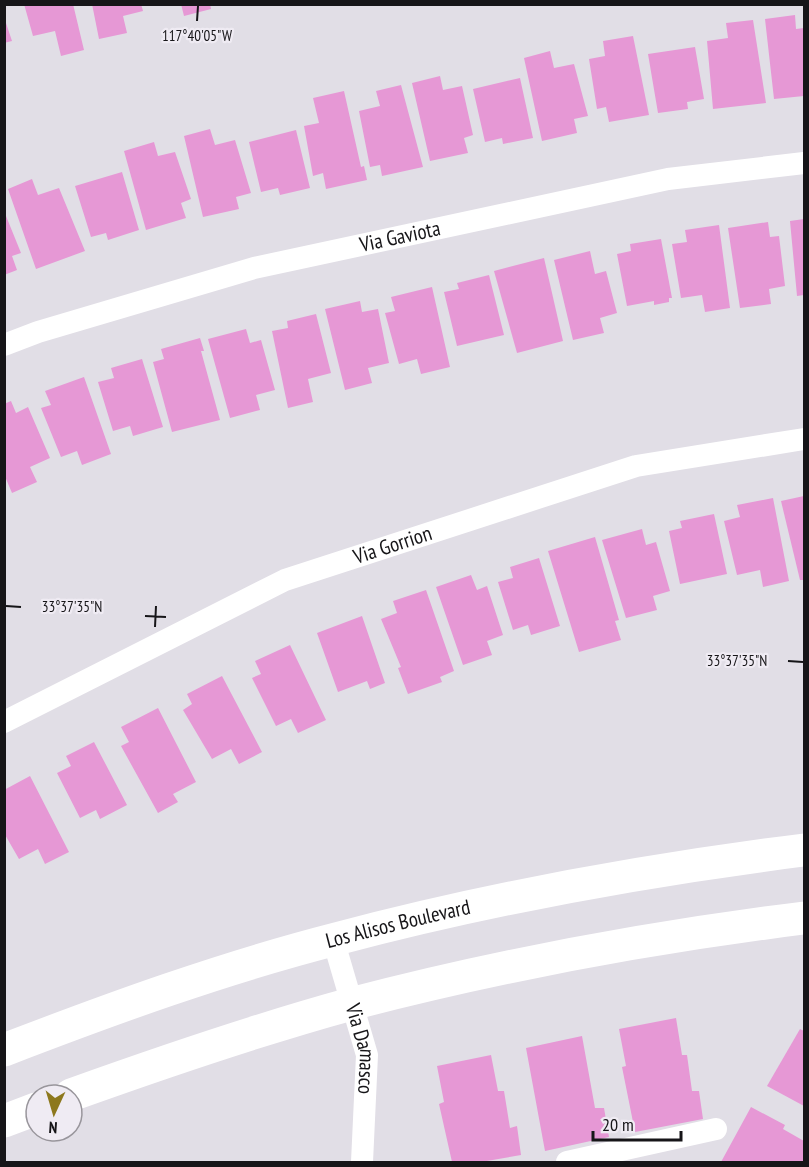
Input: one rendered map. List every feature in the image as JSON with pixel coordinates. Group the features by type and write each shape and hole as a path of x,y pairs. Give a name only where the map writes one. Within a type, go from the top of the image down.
{"main road":[{"name":"Los Alisos Boulevard","path":"4,1050 181,985 333,939 441,912 579,884 804,850"},
{"path":"84,1090 200,1051 352,1004 577,953 804,918"},
{"path":"4,1121 24,1114"}],"street":[{"name":"Via Gaviota","path":"4,345 38,332 254,268 668,179 804,163"},
{"name":"Via Gorrion","path":"4,722 285,580 636,466 804,439"},
{"name":"Via Damasco","path":"333,939 367,1055 362,1162"},
{"path":"567,1162 716,1129"}],"building":[{"path":"24,4 73,4 84,50 61,56 55,31 33,36"},
{"path":"92,4 141,4 143,11 123,16 127,33 99,39"},
{"path":"181,4 210,4 211,9 184,16"},
{"path":"795,15 796,29 804,28 804,96 774,99 765,19"},
{"path":"4,17 12,41 4,43"},
{"path":"753,20 766,103 713,109 707,41 728,38 726,23"},
{"path":"633,36 649,115 609,122 606,107 597,109 589,59 605,56 603,41"},
{"path":"695,47 704,99 687,102 688,109 658,113 648,54"},
{"path":"550,51 554,68 574,64 588,116 574,119 577,133 542,141 524,58"},
{"path":"440,76 443,90 462,86 473,135 464,138 468,153 430,161 412,83"},
{"path":"520,78 533,138 503,144 502,138 485,142 473,89"},
{"path":"401,85 423,167 382,176 380,165 370,167 359,111 380,106 376,91"},
{"path":"344,91 361,167 364,166 367,180 326,189 323,173 313,176 304,126 319,123 313,98"},
{"path":"210,129 215,145 235,140 251,193 236,197 239,209 203,217 184,136"},
{"path":"296,130 310,188 280,195 278,188 261,192 249,142"},
{"path":"154,142 158,156 175,152 191,199 181,203 186,218 146,230 124,151"},
{"path":"122,172 139,230 108,240 106,233 91,237 75,186"},
{"path":"32,179 38,195 59,188 85,251 36,269 8,189"},
{"path":"4,211 21,253 12,256 17,270 4,275"},
{"path":"804,219 804,295 797,296 790,221"},
{"path":"768,222 770,237 779,236 785,286 769,289 771,304 740,308 728,228"},
{"path":"719,225 730,308 705,312 702,295 681,298 672,244 687,242 685,230"},
{"path":"661,239 672,298 669,298 669,302 654,305 654,301 627,306 617,254 631,251 630,244"},
{"path":"590,251 595,274 606,271 617,313 600,318 604,333 573,340 554,260"},
{"path":"544,258 563,341 517,353 494,271"},
{"path":"489,275 504,335 457,346 444,292 459,289 457,283"},
{"path":"432,287 450,367 421,374 417,359 399,364 385,313 395,311 391,297"},
{"path":"360,301 362,312 378,309 389,363 368,368 372,383 345,390 325,309"},
{"path":"316,314 331,373 308,379 313,402 288,408 272,331 288,328 287,321"},
{"path":"246,329 250,343 261,340 275,390 256,395 260,410 230,418 208,339"},
{"path":"200,338 204,351 201,351 220,420 172,432 153,362 164,359 161,349"},
{"path":"142,359 163,427 133,436 130,426 113,431 98,382 114,378 111,368"},
{"path":"84,377 111,454 82,465 77,451 61,457 41,408 51,405 45,391"},
{"path":"11,401 16,413 28,407 50,458 30,467 37,482 12,493 4,474 4,404"},
{"path":"804,496 804,580 800,580 781,501"},
{"path":"773,498 789,581 763,587 760,570 737,575 724,521 740,517 737,505"},
{"path":"714,514 727,574 680,584 669,531 682,528 680,521"},
{"path":"642,529 646,545 656,542 670,591 653,596 657,610 626,618 602,540"},
{"path":"595,537 619,620 615,621 621,640 579,652 548,551"},
{"path":"539,558 560,626 531,635 528,625 513,630 498,582 513,578 510,567"},
{"path":"471,575 477,590 487,586 503,635 487,641 492,655 463,665 436,587"},
{"path":"426,590 454,671 440,677 442,682 408,694 398,668 401,667 381,619 397,613 393,601"},
{"path":"362,616 385,683 370,689 367,681 338,692 317,633"},
{"path":"290,645 326,720 298,733 291,719 276,726 252,678 261,674 255,661"},
{"path":"222,676 262,752 239,764 231,749 212,759 183,710 192,704 187,694"},
{"path":"158,708 196,782 173,794 178,802 158,813 121,746 129,742 121,727"},
{"path":"94,742 127,805 100,819 96,810 80,818 57,773 71,766 66,756"},
{"path":"30,776 69,852 45,864 38,849 19,859 4,833 4,790"},
{"path":"676,1018 682,1055 687,1055 692,1091 699,1091 703,1119 635,1132 622,1067 626,1066 619,1029"},
{"path":"800,1029 804,1031 804,1106 767,1086"},
{"path":"582,1036 595,1108 604,1108 609,1137 545,1151 526,1048"},
{"path":"491,1055 498,1091 504,1091 510,1128 517,1126 521,1155 481,1162 452,1162 439,1104 444,1102 437,1066"},
{"path":"751,1107 785,1125 783,1129 804,1141 804,1162 721,1162"}]}
